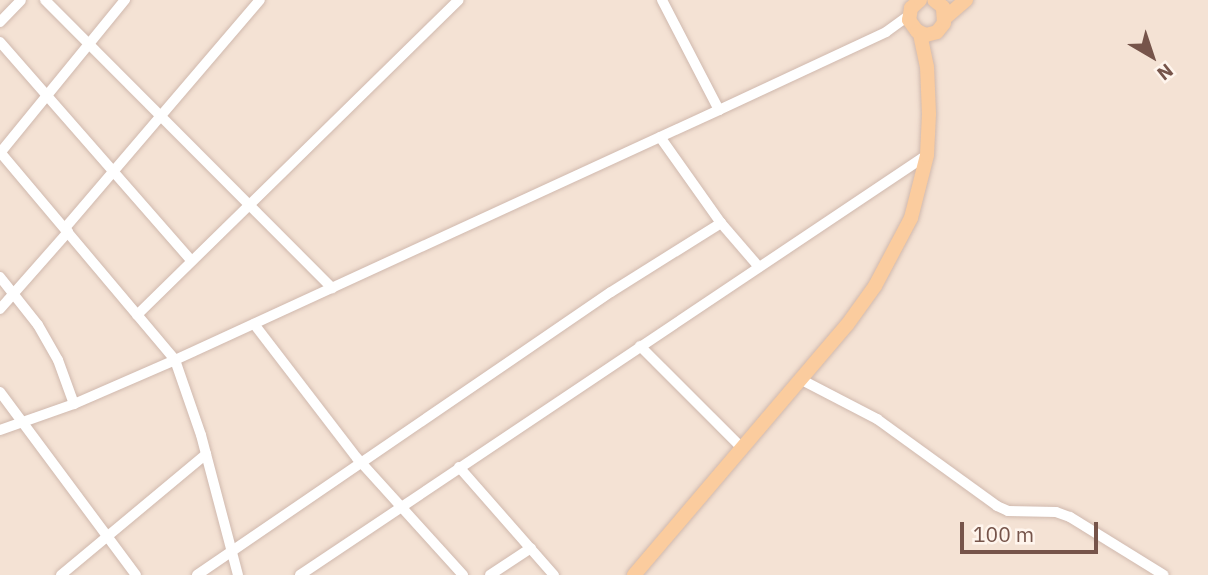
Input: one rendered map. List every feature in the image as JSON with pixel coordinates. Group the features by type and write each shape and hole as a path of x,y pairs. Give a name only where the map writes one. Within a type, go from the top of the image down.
{"main road":[{"path":"934,0 943,7 945,18"},
{"path":"927,67 937,32 945,18 966,0"},
{"path":"914,14 937,32"},
{"path":"634,575 802,380 875,286 911,218 927,155 927,67 914,14"}],"street":[{"path":"0,22 21,0"},
{"path":"44,0 332,288"},
{"path":"125,0 0,153 175,360 206,454 238,575"},
{"path":"0,309 260,0"},
{"path":"137,314 459,0"},
{"path":"662,0 719,110"},
{"path":"0,430 74,404 175,360 886,32 914,14"},
{"path":"0,42 192,261"},
{"path":"660,137 721,223 759,267"},
{"path":"300,575 927,155"},
{"path":"197,575 611,292 721,223"},
{"path":"0,277 58,360 74,404"},
{"path":"254,324 361,462 463,575"},
{"path":"640,346 742,448"},
{"path":"802,380 877,419 997,506 1009,511 1056,512 1070,517 1164,575"},
{"path":"0,392 136,575"},
{"path":"61,575 206,454"},
{"path":"459,467 554,575"},
{"path":"490,575 531,548"}],"shaded area":[{"path":"0,0 1208,0 1208,575 0,575"}]}
